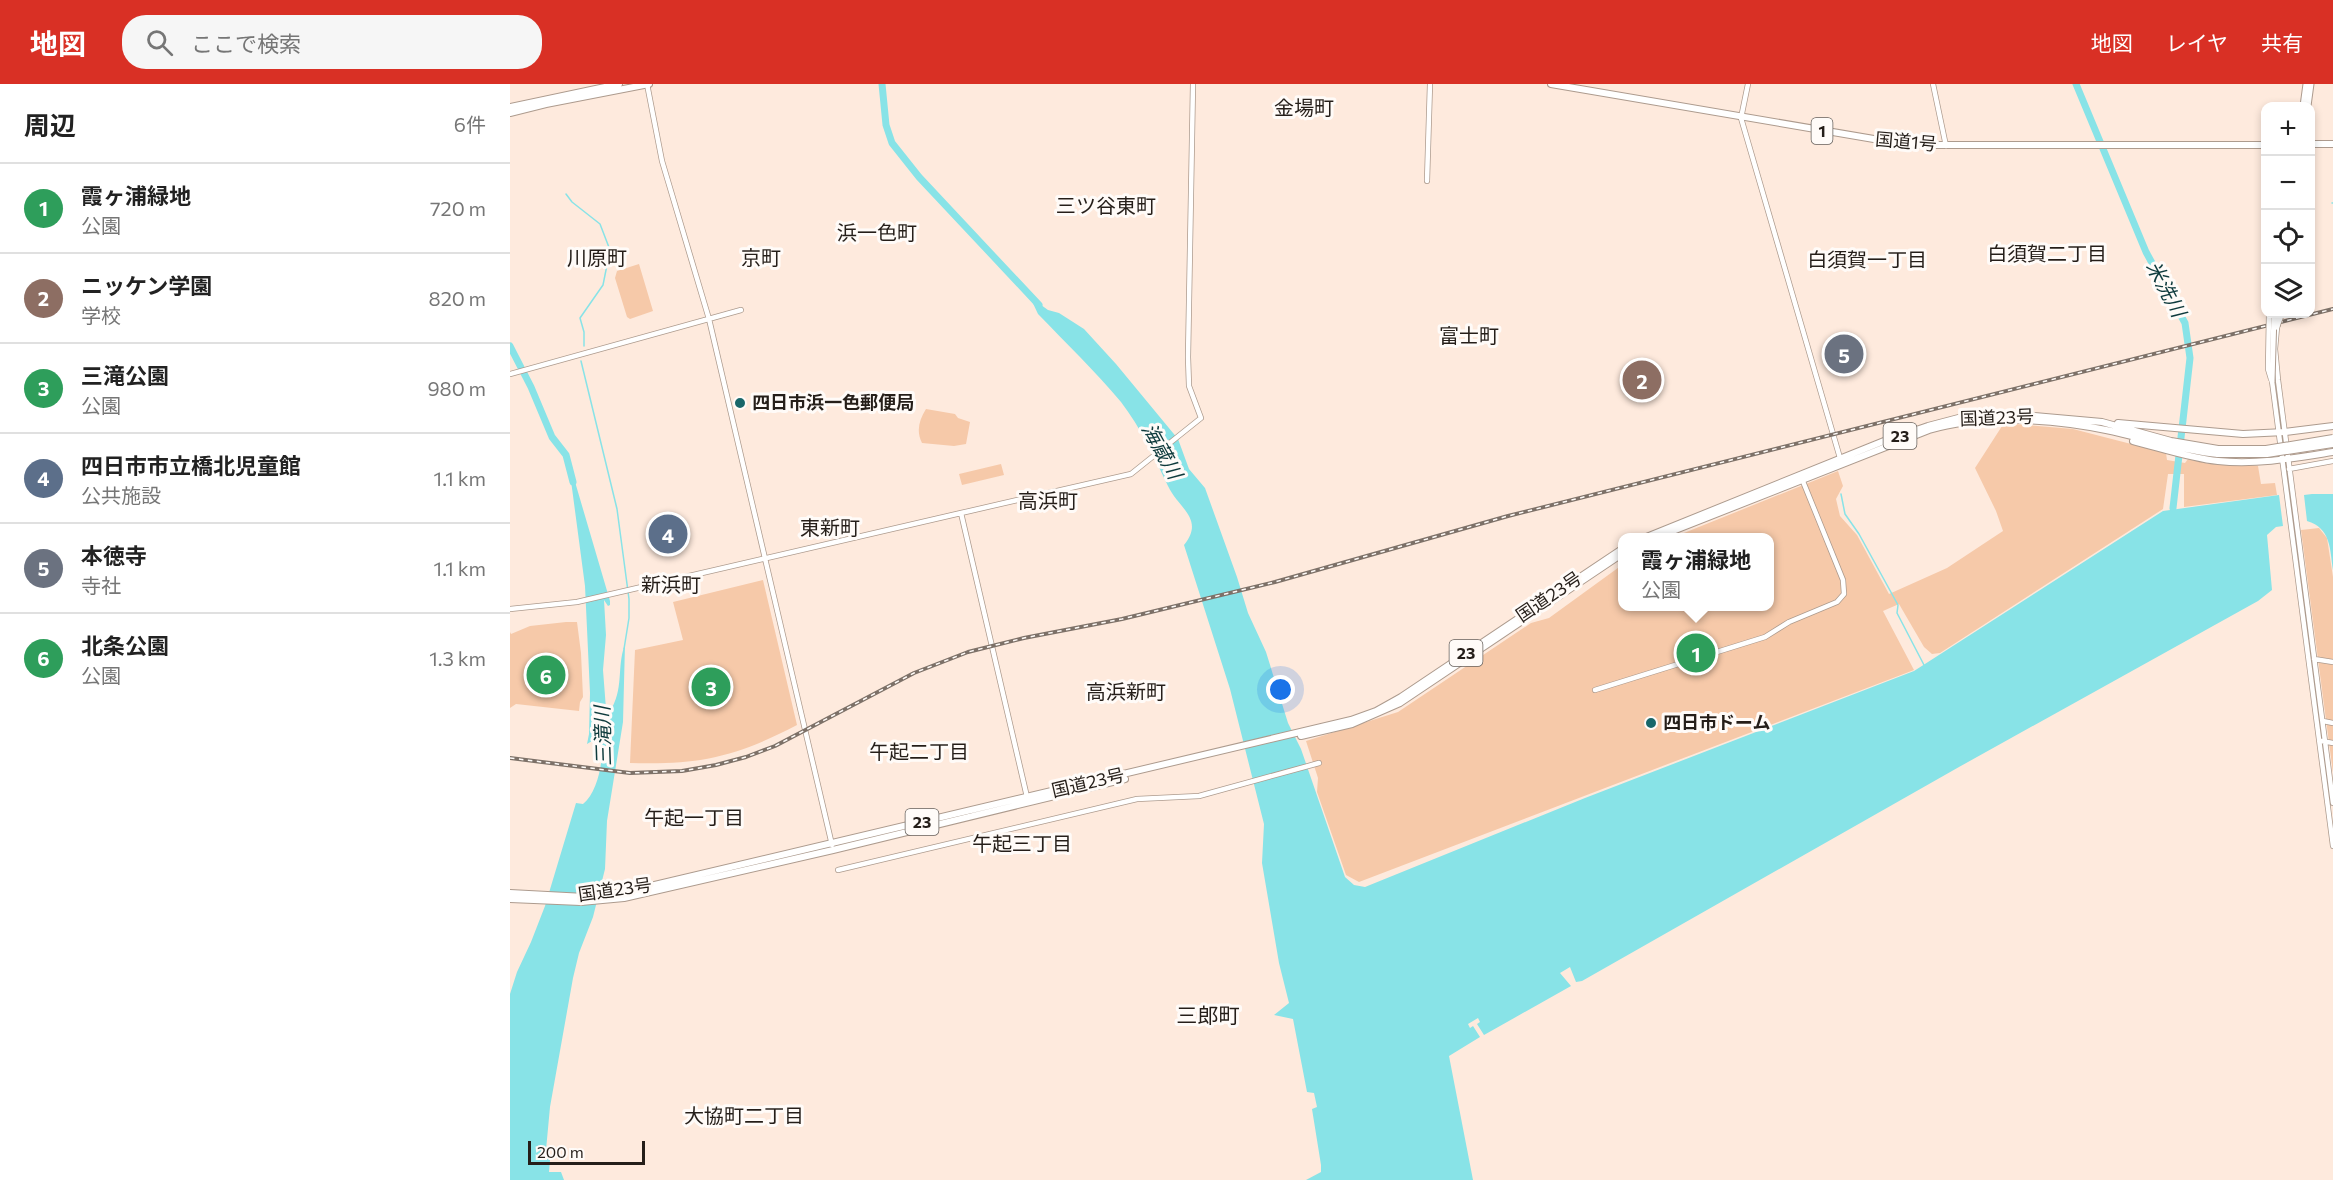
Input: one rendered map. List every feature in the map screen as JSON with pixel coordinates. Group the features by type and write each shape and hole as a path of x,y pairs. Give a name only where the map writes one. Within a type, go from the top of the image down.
{"highway":[{"path":"510,107 619,84"},
{"path":"510,113 647,84"},
{"name":"国道1号","path":"1551,84 1901,144 1946,146 2261,145"},
{"path":"2315,144 2333,144"},
{"name":"国道23号","path":"1654,533 1840,458 1928,426 1966,416 2011,414 2102,422 2171,446"},
{"name":"国道23号","path":"1665,533 1929,430 1954,423 1995,420 2074,425 2186,449 2218,452 2267,454 2333,444"},
{"path":"2102,422 2243,434 2277,433 2333,426"},
{"name":"国道23号","path":"2218,452 2266,449 2333,438"},
{"path":"2186,449 2217,461 2250,462 2333,452"},
{"name":"国道23号","path":"1299,735 1363,716 1394,701 1618,552"},
{"name":"国道23号","path":"510,893 581,902 680,886 833,850 1027,800 1352,724 1400,703 1618,557"},
{"name":"国道23号","path":"605,898 831,842 1027,800"},
{"name":"国道23号","path":"510,899 542,898"}],"main road":[{"path":"2303,102 2308,84"},
{"path":"2308,84 2308,102"},
{"path":"2276,318 2277,327"},
{"path":"2275,381 2276,318"}],"street":[{"path":"647,84 662,161 709,319 833,850"},
{"path":"510,609 577,602 1126,476 1143,465 1200,418 1189,386 1188,357 1193,84"},
{"path":"1427,181 1430,84"},
{"path":"1748,84 1741,118 1840,458"},
{"path":"1934,84 1946,146"},
{"path":"510,374 741,310"},
{"path":"2277,327 2275,349 2277,433 2333,846"},
{"path":"2275,381 2285,432 2333,803"},
{"path":"2289,469 2333,461"},
{"path":"1594,690 1765,637 1789,622 1832,605 1842,598 1845,590 1843,580 1802,479"},
{"path":"961,513 1027,800"},
{"path":"2308,659 2315,658 2333,662"},
{"path":"2323,721 2333,723"},
{"path":"2318,740 2323,721"},
{"path":"2318,740 2333,743"},
{"path":"838,870 1129,801 1146,798 1190,798 1319,763"}],"shaded area":[{"path":"639,264 653,311 630,319 627,317 615,278 617,271"},
{"path":"926,409 955,414 958,418 970,422 966,444 954,446 922,443 919,426"},
{"path":"2004,423 2073,429 2166,453 2167,460 2185,463 2188,459 2210,464 2258,466 2261,484 2275,483 2277,495 2184,507 2184,474 2168,474 2163,509 1940,653 1932,654 1924,647 1899,604 1883,611 1914,670 1359,882 1346,875 1317,792 1318,778 1306,741 1398,712 1531,623 1549,618 1618,568 1618,611 1774,611 1774,533 1684,533 1838,471 1843,486 1836,499 1840,516 1857,535 1889,594 1947,568 2003,531 1975,468"},
{"path":"1001,464 1004,475 962,485 959,474"},
{"path":"2319,528 2327,538 2333,577 2333,773 2301,530"},
{"path":"763,580 797,725 755,745 717,757 677,762 630,763 635,650 683,640 673,602"},
{"path":"577,622 583,697 579,711 516,704 510,708 510,632 511,634 530,626"}],"water":[{"path":"1030,297 1048,310 1059,313 1084,329 1178,439 1189,469 1205,488 1248,613 1266,652 1288,723 1301,749 1345,877 1354,885 1365,887 1585,798 1914,671 2163,511 2279,495 2283,526 2276,527 2267,535 2272,590 2258,601 1959,767 1582,981 1576,982 1570,967 1560,973 1571,986 1484,1035 1477,1024 1480,1022 1478,1018 1468,1024 1470,1028 1473,1026 1480,1037 1449,1056 1473,1180 1306,1180 1321,1172 1312,1109 1317,1107 1314,1093 1307,1092 1293,1019 1274,1015 1289,1003 1279,963 1262,863 1264,824 1230,689 1184,545 1190,536 1191,521 1168,486 1147,443 1121,402 1038,314"},
{"path":"568,458 610,601 608,606 604,600 606,635 603,670 606,709 609,713 619,687 625,644 623,722 607,821 605,869 593,917 579,953 573,978 550,1107 546,1150 550,1160 549,1172 561,1172 564,1180 510,1180 510,994 545,906 576,803 583,804 588,800 597,780 602,757 597,738 587,744 590,693 585,586"},
{"path":"2333,494 2333,570 2330,547 2325,534 2315,524 2307,521 2304,495"}],"waterway":[{"name":"海蔵川","path":"882,84 886,125 892,143 919,177 1039,305"},
{"name":"米洗川","path":"2076,84 2146,252 2185,323 2190,358 2173,508"},
{"path":"566,194 572,202 600,224 610,250 603,285 580,318 584,332 584,346"},
{"name":"三滝川","path":"510,346 531,387 552,437 566,455 573,482"},
{"path":"581,361 617,509 629,599 629,618 624,649"},
{"path":"1841,494 1845,514 1859,534 1898,605 1897,613 1924,665"}],"railway":[{"path":"510,758 630,773 682,771 716,765 775,746 914,673 968,652 1024,638 1122,619 1275,582 1508,516 2333,309"}],"place":[{"name":"本徳寺","path":"1844,354"},
{"name":"ニッケン学園","path":"1642,380"},
{"name":"四日市浜一色郵便局","path":"740,403"},
{"name":"四日市市立橋北児童館","path":"668,534"},
{"name":"霞ヶ浦緑地","path":"1696,653"},
{"name":"北条公園","path":"546,675"},
{"name":"三滝公園","path":"711,687"},
{"name":"四日市ドーム","path":"1651,723"}],"district":[{"name":"金場町","path":"1304,108"},
{"name":"三ツ谷東町","path":"1106,206"},
{"name":"浜一色町","path":"877,233"},
{"name":"白須賀二丁目","path":"2047,254"},
{"name":"川原町","path":"597,258"},
{"name":"京町","path":"761,258"},
{"name":"白須賀一丁目","path":"1867,260"},
{"name":"富士町","path":"1469,336"},
{"name":"高浜町","path":"1048,501"},
{"name":"東新町","path":"830,528"},
{"name":"新浜町","path":"671,585"},
{"name":"高浜新町","path":"1126,692"},
{"name":"午起二丁目","path":"919,752"},
{"name":"午起一丁目","path":"694,818"},
{"name":"午起三丁目","path":"1022,844"},
{"name":"三郎町","path":"1208,1016"},
{"name":"大協町二丁目","path":"744,1116"}]}
